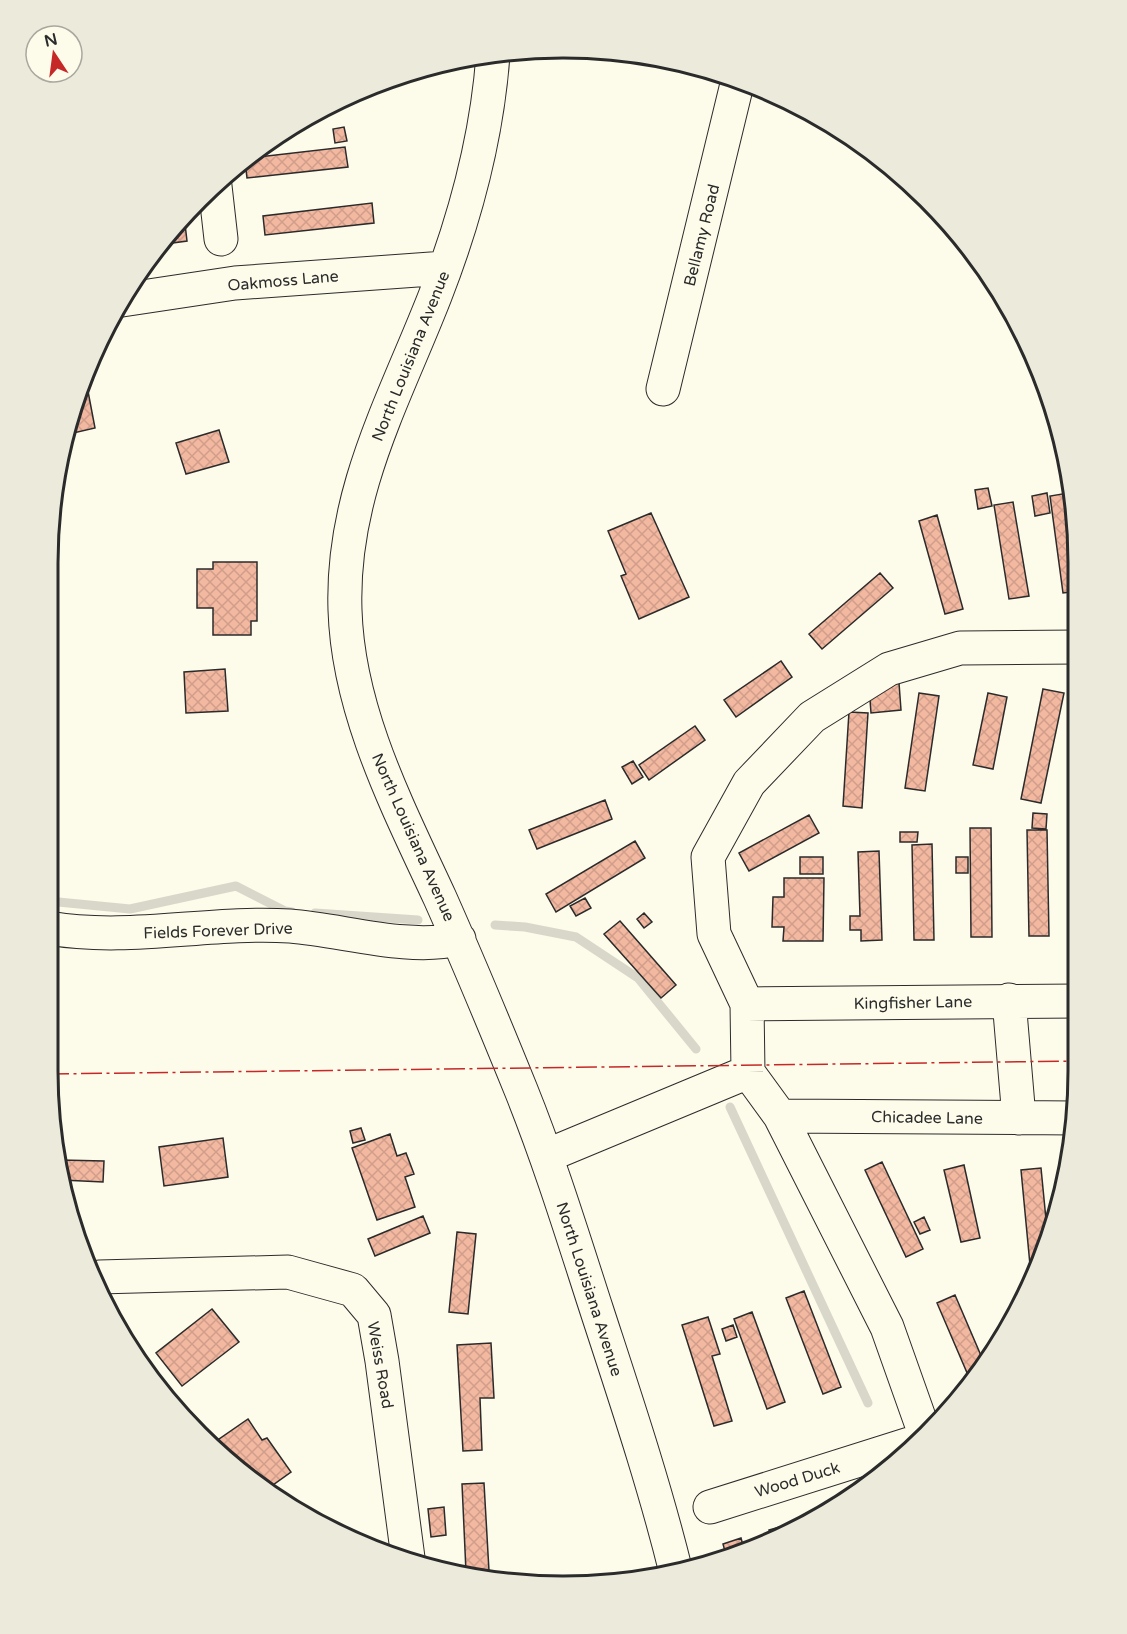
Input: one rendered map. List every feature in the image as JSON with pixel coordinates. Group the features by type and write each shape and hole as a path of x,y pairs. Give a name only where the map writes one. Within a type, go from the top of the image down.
{"street":[{"name":"North Louisiana Avenue","path":"493,64 473,182 445,268 388,405 358,487 347,549 345,610 349,652 363,712 383,773 459,939 546,1156 656,1492 674,1563"},
{"name":"Bellamy Road","path":"663,389 736,89"},
{"path":"216,197 221,239"},
{"name":"Oakmoss Lane","path":"134,298 235,283 445,268"},
{"path":"922,1427 887,1327 780,1116 748,1072 747,1004 714,934 708,857 749,783 812,717 888,669 960,648 1068,647"},
{"name":"Fields Forever Drive","path":"58,930 74,933 160,933 289,926 424,943 459,939"},
{"path":"1009,1000 1019,1118"},
{"name":"Kingfisher Lane","path":"747,1004 1068,1001"},
{"path":"546,1156 748,1072"},
{"name":"Chicadee Lane","path":"780,1116 1066,1118"},
{"name":"Weiss Road","path":"103,1277 288,1272 353,1290 374,1315 407,1551"},
{"name":"Wood Duck","path":"710,1507 899,1447"}],"building":[{"path":"344,127 347,141 335,143 333,129"},
{"path":"345,147 348,167 247,178 246,171 266,156"},
{"path":"372,203 374,223 265,235 263,216"},
{"path":"186,229 187,241 174,243"},
{"path":"88,393 95,428 76,432"},
{"path":"219,430 229,462 186,474 176,443"},
{"path":"988,488 992,506 978,509 975,490"},
{"path":"1047,493 1050,513 1035,516 1032,496"},
{"path":"1063,494 1067,530 1068,592 1063,593 1050,496"},
{"path":"1013,502 1029,596 1009,599 994,505"},
{"path":"651,513 689,597 639,619 621,576 626,574 608,531"},
{"path":"937,515 963,609 945,614 919,521"},
{"path":"213,562 257,562 257,621 251,621 251,635 213,635 213,608 197,608 197,569 213,569"},
{"path":"880,573 893,588 822,649 809,634"},
{"path":"781,661 792,677 736,717 724,700"},
{"path":"225,669 228,711 186,713 184,672"},
{"path":"899,683 901,710 871,713 869,686"},
{"path":"1043,689 1064,693 1041,803 1021,799"},
{"path":"919,693 939,696 925,791 905,788"},
{"path":"988,693 1007,697 993,769 973,765"},
{"path":"849,712 868,713 862,808 843,806"},
{"path":"695,726 705,740 649,780 639,765"},
{"path":"633,761 643,777 632,784 622,767"},
{"path":"605,800 612,819 537,849 529,830"},
{"path":"1033,813 1047,814 1046,829 1032,828"},
{"path":"809,815 819,833 749,871 739,853"},
{"path":"970,828 991,828 992,937 971,937"},
{"path":"1027,830 1047,830 1049,936 1029,936"},
{"path":"900,832 918,832 917,842 900,842"},
{"path":"635,841 645,858 556,912 546,894"},
{"path":"932,844 934,940 914,940 912,845"},
{"path":"879,851 882,940 861,941 861,930 850,930 850,916 860,916 858,852"},
{"path":"800,857 823,857 823,874 800,874"},
{"path":"956,857 968,857 968,873 956,873"},
{"path":"784,878 824,878 823,941 783,941 784,927 772,927 773,897 784,897"},
{"path":"585,898 591,908 576,916 570,906"},
{"path":"644,913 652,922 644,928 637,919"},
{"path":"620,921 676,985 661,998 604,934"},
{"path":"361,1128 365,1140 353,1143 350,1131"},
{"path":"390,1134 397,1156 406,1153 414,1174 405,1177 415,1207 377,1220 352,1148"},
{"path":"223,1138 228,1177 164,1186 159,1147"},
{"path":"67,1160 104,1161 103,1182 71,1180"},
{"path":"882,1162 923,1249 906,1257 865,1170"},
{"path":"964,1165 980,1238 961,1242 944,1170"},
{"path":"1041,1168 1046,1219 1030,1264 1021,1170"},
{"path":"423,1216 430,1233 375,1256 368,1239"},
{"path":"924,1217 930,1230 920,1234 914,1222"},
{"path":"457,1232 476,1234 468,1314 449,1312"},
{"path":"804,1291 841,1387 823,1394 786,1298"},
{"path":"955,1295 981,1355 967,1373 937,1303"},
{"path":"212,1309 239,1342 182,1386 156,1353"},
{"path":"752,1312 785,1402 767,1409 734,1319"},
{"path":"708,1317 720,1354 712,1356 732,1421 714,1426 682,1325"},
{"path":"733,1325 737,1337 726,1341 722,1329"},
{"path":"491,1343 494,1398 480,1398 482,1450 463,1451 457,1345"},
{"path":"248,1419 262,1440 267,1438 291,1472 274,1484 219,1439"},
{"path":"484,1483 489,1570 466,1566 462,1484"},
{"path":"444,1507 446,1535 431,1537 428,1509"},
{"path":"741,1538 742,1543 724,1549 723,1544"}],"waterway":[{"path":"58,902 130,909 236,886 285,911 292,912"},
{"path":"315,913 418,920"},
{"path":"495,925 525,927 576,937 638,978 696,1049"},
{"path":"730,1107 868,1403"}],"power":[{"path":"58,1074 1068,1061"}]}
